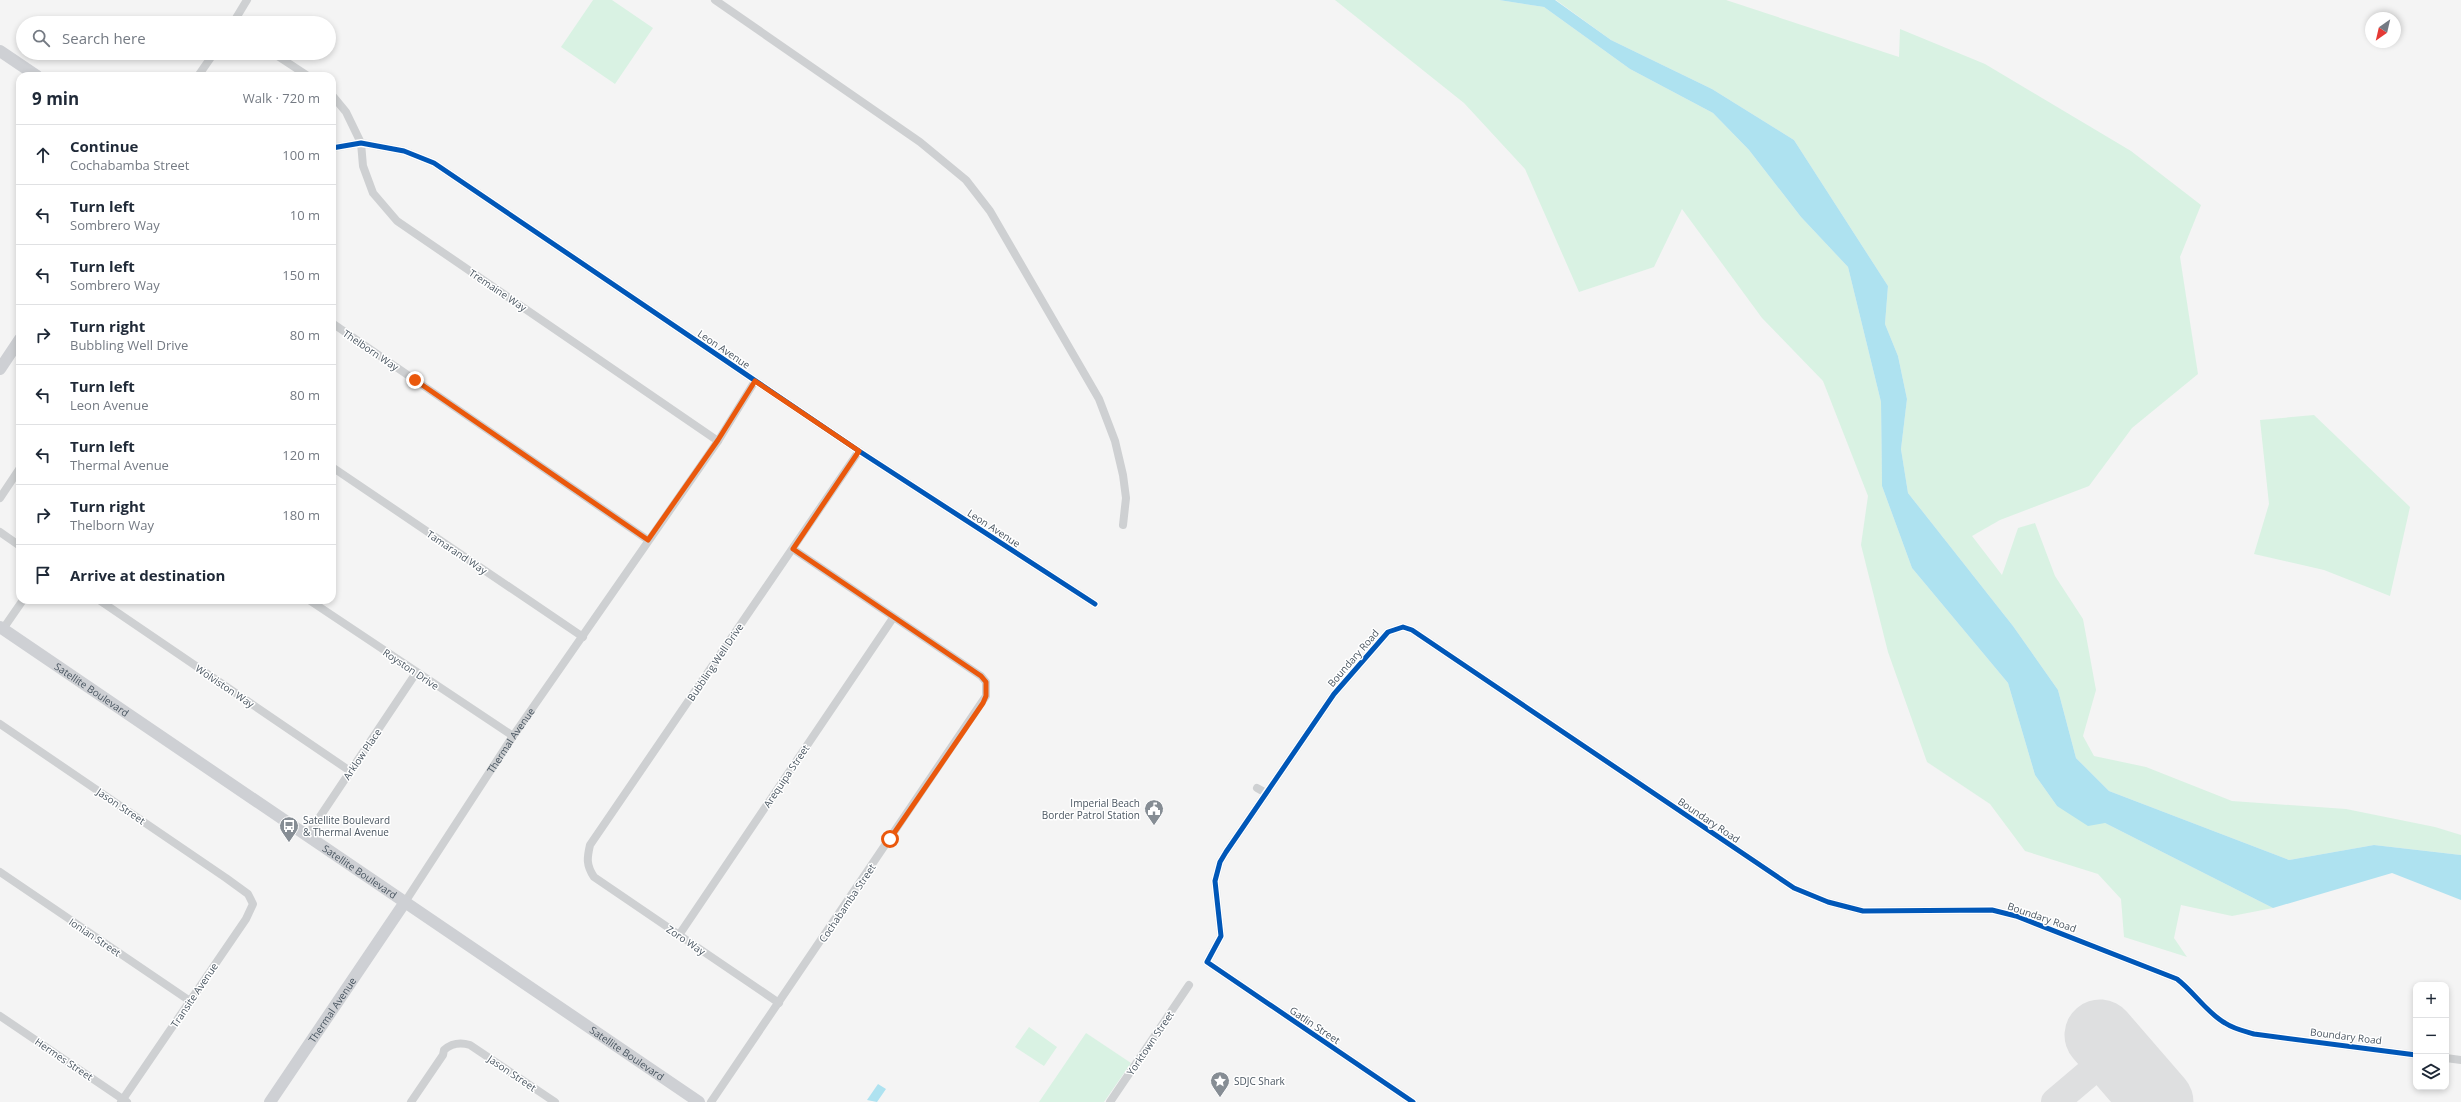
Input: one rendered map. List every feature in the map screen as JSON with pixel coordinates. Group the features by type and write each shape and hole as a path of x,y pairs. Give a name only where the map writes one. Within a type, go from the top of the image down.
{"street":[{"path":"237,16 247,0"},
{"path":"715,0 920,142 966,180 990,211 1102,406 1115,441 1123,475 1126,498 1123,525"},
{"path":"0,51 31,72"},
{"path":"201,72 209,60"},
{"path":"284,60 302,72"},
{"name":"Tremaine Way","path":"336,100 346,112 361,143 363,166 373,193 397,221 718,440"},
{"name":"Leon Avenue","path":"336,147 361,143 404,151 434,163 859,451 1095,604"},
{"name":"Thelborn Way","path":"336,326 648,540"},
{"path":"0,369 16,345"},
{"name":"Thermal Avenue","path":"270,1102 405,902 513,736 718,440 755,381"},
{"name":"Bubbling Well Drive","path":"594,877 589,869 586,859 590,845 859,451"},
{"name":"Tamarand Way","path":"336,470 583,637"},
{"path":"0,498 16,474"},
{"path":"0,532 16,543"},
{"path":"793,549 893,618"},
{"path":"1,628 20,604"},
{"name":"Wolviston Way","path":"105,604 350,771"},
{"name":"Royston Drive","path":"315,604 416,673 513,736"},
{"name":"Cochabamba Street","path":"711,1102 983,703 986,696 986,682 981,676 893,618"},
{"name":"Arequipa Street","path":"679,935 893,618"},
{"name":"Boundary Road","path":"1207,962 1221,936 1215,892 1216,872 1226,852 1334,694 1388,632 1403,627 1412,630 1794,888 1828,902 1863,911 1992,910 2016,916 2177,979 2191,990 2224,1023 2235,1028 2254,1034 2413,1054"},
{"name":"Satellite Boulevard","path":"1,628 699,1102"},
{"name":"Arklow Place","path":"307,836 416,673"},
{"name":"Jason Street","path":"0,724 241,888"},
{"path":"1257,788 1266,793"},
{"name":"Ionian Street","path":"0,872 190,1001"},
{"name":"Zoro Way","path":"594,877 778,1003"},
{"name":"Transite Avenue","path":"124,1101 250,912 252,904 248,894 241,888"},
{"name":"Gatlin Street","path":"1207,962 1413,1102"},
{"name":"Yorktown Street","path":"1110,1102 1190,985"},
{"name":"Hermes Street","path":"0,1016 124,1101"},
{"name":"Jason Street","path":"411,1102 443,1055 444,1050 450,1045 463,1043 470,1045 555,1102"},
{"path":"2449,1058 2461,1060"}],"green space":[{"path":"593,0 612,0 653,28 615,84 561,47"},
{"path":"1335,0 1499,0 1544,7 1630,69 1713,113 1749,150 1801,217 1848,267 1881,402 1882,486 1912,568 2008,683 2035,775 2057,806 2105,823 2273,908 2232,916 2181,905 2174,938 2187,957 2124,937 2121,899 2098,874 2025,851 1990,804 1927,762 1888,652 1861,545 1868,496 1823,381 1762,318 1682,209 1654,267 1579,292 1525,169 1464,103"},
{"path":"1556,0 1726,0 1899,57 1900,29 1985,64 2131,151 2201,205 2180,257 2198,374 2132,428 2089,486 2000,520 1972,536 2002,575 2018,528 2035,523 2055,576 2083,619 2096,690 2083,736 2094,756 2146,767 2232,801 2346,809 2435,827 2461,835 2461,855 2374,845 2289,860 2109,791 2076,758 2058,690 2013,626 1908,493 1901,449 1907,399 1898,356 1885,324 1888,286 1794,140 1712,89 1611,40"},
{"path":"2314,415 2410,507 2390,596 2324,570 2254,554 2269,504 2260,420"},
{"path":"1029,1027 1057,1047 1044,1066 1015,1047"},
{"path":"1086,1033 1131,1063 1104,1102 1039,1102"}],"water":[{"path":"1499,0 1555,0 1611,40 1712,89 1794,140 1888,286 1885,324 1898,356 1907,399 1901,449 1908,493 2013,626 2058,690 2076,758 2109,791 2289,860 2374,845 2461,855 2461,900 2392,873 2273,908 2105,823 2088,826 2057,806 2035,775 2008,683 1912,568 1882,486 1881,402 1848,267 1801,217 1749,150 1713,113 1630,69 1544,7"},
{"path":"878,1084 886,1089 877,1102 867,1100"}],"taxiway":[{"path":"2055,1102 2114,1052"}],"runway":[{"path":"2100,1035 2158,1102"}],"cycle path":[{"path":"336,147 361,143 404,151 434,163 859,451 1095,604"},
{"path":"1413,1102 1207,962 1221,936 1215,881 1220,862 1334,694 1388,632 1403,627 1412,630 1794,888 1828,902 1863,911 1992,910 2016,916 2177,979 2218,1019 2239,1030 2254,1034 2413,1055"}],"place":[{"name":"Imperial Beach Border Patrol Station","path":"1154,826"},
{"name":"Satellite Boulevard & Thermal Avenue","path":"289,843"},
{"name":"SDJC Shark","path":"1220,1098"}],"route":[{"path":"415,380 648,540 718,440 755,381 859,451 793,549 903,625 981,676 986,682 986,696 983,703 890,839"}]}
